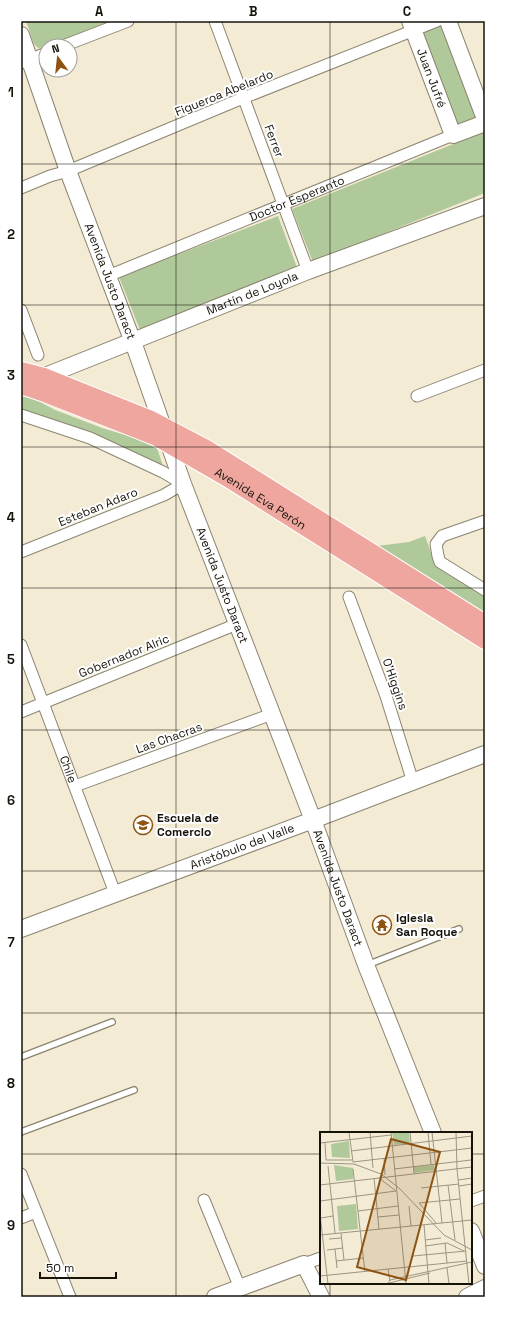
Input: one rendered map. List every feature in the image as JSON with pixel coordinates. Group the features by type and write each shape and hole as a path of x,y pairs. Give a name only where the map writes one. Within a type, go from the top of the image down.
{"main road":[{"path":"448,21 485,119"},
{"name":"Juan Jufré","path":"412,26 453,136"},
{"name":"Avenida Justo Daract","path":"21,35 26,61 133,342 183,484 313,820 366,965 433,1132"},
{"name":"Doctor Esperanto","path":"453,136 485,123"},
{"name":"Martín de Loyola","path":"44,377 308,271 485,206"},
{"name":"Avenida Eva Perón","path":"21,382 44,377 149,419 208,450 485,624"},
{"name":"Avenida Eva Perón","path":"21,382 45,393 155,436 228,478 485,640"},
{"name":"Aristóbulo del Valle","path":"21,929 485,754"},
{"path":"472,1233 485,1266"},
{"path":"215,1297 304,1264 321,1297"},
{"path":"467,1297 485,1288"}],"street":[{"path":"78,41 128,21"},
{"name":"Ferrer","path":"215,21 308,271"},
{"name":"Figueroa Abelardo","path":"21,188 50,176 68,171 412,26 437,21"},
{"path":"26,61 38,56"},
{"name":"Doctor Esperanto","path":"108,276 453,136"},
{"path":"21,310 38,355"},
{"path":"417,396 485,370"},
{"path":"21,415 90,438 163,472 183,484"},
{"name":"Esteban Adaro","path":"21,552 164,495 183,484"},
{"path":"485,521 442,536 436,544 440,562 485,590"},
{"name":"O'Higgins","path":"348,597 386,696 412,782"},
{"name":"Gobernador Alric","path":"21,712 237,624"},
{"name":"Chile","path":"21,645 116,893"},
{"name":"Las Chacras","path":"75,786 272,714"},
{"path":"21,1174 70,1297"},
{"path":"472,1201 485,1196"},
{"path":"204,1200 240,1288"},
{"path":"21,1218 36,1212"},
{"path":"304,1264 320,1258"}],"lane":[{"path":"366,965 459,929"},
{"path":"21,1057 112,1022"},
{"path":"21,1132 134,1090"}],"green space":[{"path":"26,21 113,21 70,38 38,38 38,48 34,44"},
{"path":"444,24 479,120 456,128 421,33"},
{"path":"483,132 485,138 485,193 313,262 292,209"},
{"path":"278,216 298,270 140,330 119,277"},
{"path":"21,396 31,397 55,410 102,428 129,436 157,448 163,466 21,410"},
{"path":"425,536 434,561 485,593 485,615 377,546 409,542"}],"place":[{"name":"Escuela de Comercio","path":"143,825"},
{"name":"Iglesia San Roque","path":"382,925"}]}
